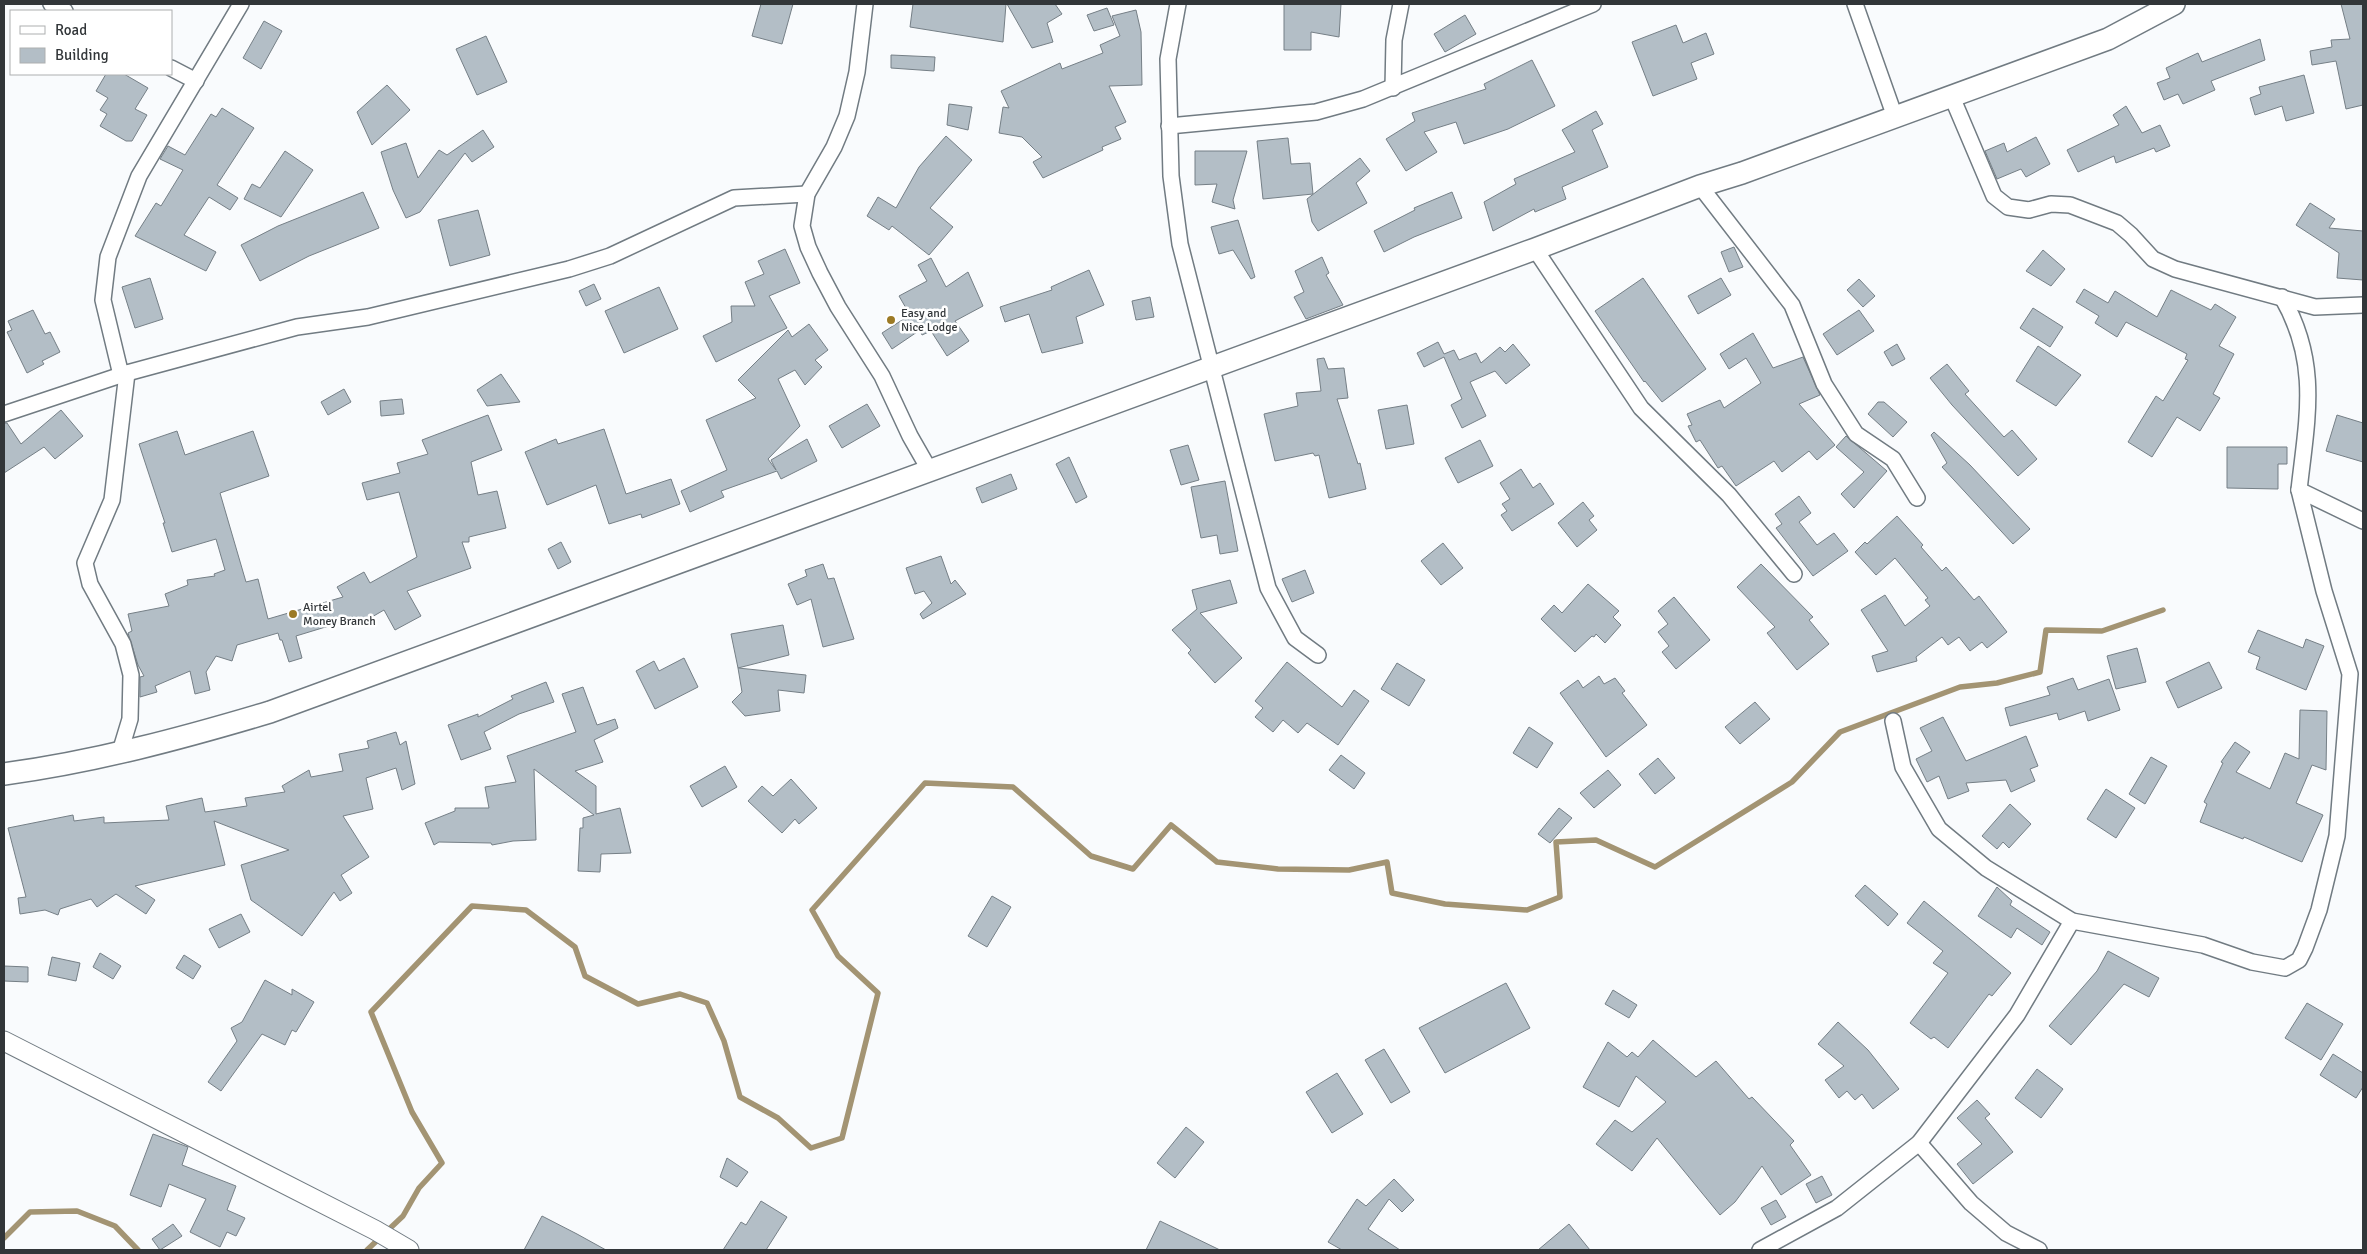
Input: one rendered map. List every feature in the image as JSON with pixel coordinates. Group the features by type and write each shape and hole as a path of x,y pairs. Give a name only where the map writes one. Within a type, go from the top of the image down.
{"main road":[{"path":"4,774 120,752 187,736 270,712 1535,249 1700,186 1742,173 2108,39 2174,4"}],"street":[{"path":"51,4 63,10"},
{"path":"120,752 130,719 131,675 123,644 90,584 85,564 112,500 124,374 104,300 108,257 139,176 241,4"},
{"path":"865,4 857,72 847,116 834,147 807,194 802,226 808,247 838,307 882,376 910,436 930,470"},
{"path":"1178,4 1168,60 1171,176 1180,244 1268,588 1295,638 1318,655"},
{"path":"1392,88 1394,40 1402,4"},
{"path":"1169,126 1316,112 1363,100 1593,4"},
{"path":"1855,4 1895,117"},
{"path":"172,69 196,81"},
{"path":"1952,96 1994,196 2008,207 2029,210 2051,204 2070,205 2117,223 2131,234 2153,259 2175,269 2315,307 2363,305"},
{"path":"1700,186 1792,305 1824,384 1856,434 1892,459 1918,498"},
{"path":"4,414 124,374 297,327 368,317 568,269 610,256 734,198 807,194"},
{"path":"1535,249 1641,408 1729,496 1794,574"},
{"path":"1893,721 1903,767 1939,829 1986,868 2072,921 2203,945 2252,962 2285,968 2299,960 2306,948 2319,910 2337,836 2350,674 2324,591 2299,490 2310,395 2306,355 2295,319 2282,297"},
{"path":"2299,490 2363,521"},
{"path":"1760,1250 1837,1208 1919,1142 2017,1015 2072,921"},
{"path":"4,1041 409,1250"},
{"path":"1919,1142 1971,1203 2006,1233 2039,1250"}],"building":[{"path":"761,4 793,4 782,44 752,36"},
{"path":"913,4 1006,4 1003,42 910,27"},
{"path":"1007,4 1055,4 1062,14 1047,23 1053,42 1032,48"},
{"path":"1284,4 1341,4 1339,37 1311,32 1311,50 1284,50"},
{"path":"2341,4 2363,4 2363,105 2346,109 2336,61 2312,65 2310,51 2332,47 2331,40 2350,39"},
{"path":"1107,8 1114,25 1094,31 1087,15"},
{"path":"1136,10 1141,32 1142,85 1109,86 1126,122 1115,127 1121,139 1102,147 1103,150 1043,178 1033,162 1042,157 1022,137 999,133 1003,107 1009,108 1001,91 1060,63 1062,69 1103,53 1100,45 1120,36 1112,16"},
{"path":"1465,15 1476,34 1445,52 1434,34"},
{"path":"264,21 282,31 261,69 243,58"},
{"path":"1676,25 1683,43 1706,33 1714,54 1691,63 1697,79 1653,96 1632,42"},
{"path":"486,36 507,82 477,95 456,49"},
{"path":"2260,39 2265,60 2211,81 2215,90 2183,104 2178,94 2164,100 2157,83 2170,78 2166,68 2198,53 2202,62"},
{"path":"891,55 935,57 934,71 891,68"},
{"path":"1532,60 1555,106 1508,129 1464,144 1456,122 1424,132 1437,152 1406,171 1386,139 1415,121 1412,113 1486,89 1484,84"},
{"path":"105,75 126,75 148,88 135,109 147,115 132,141 126,141 100,126 107,114 100,110 108,98 96,91"},
{"path":"2304,75 2314,113 2286,121 2282,106 2255,115 2250,98 2261,94 2259,87"},
{"path":"387,85 410,110 372,145 357,112"},
{"path":"949,104 972,107 968,130 947,125"},
{"path":"2126,106 2142,133 2160,125 2170,146 2156,152 2154,148 2116,163 2114,156 2078,172 2067,150 2119,125 2113,115"},
{"path":"222,108 254,128 217,185 238,198 230,210 209,197 184,235 216,252 206,271 135,236 156,203 161,206 183,170 160,159 168,146 185,155 211,114 216,117"},
{"path":"1596,111 1603,124 1592,130 1608,167 1562,187 1566,199 1535,212 1534,209 1493,231 1484,202 1516,184 1514,179 1575,152 1562,130"},
{"path":"483,130 494,147 472,162 465,153 420,212 406,218 393,190 381,152 406,143 418,178 439,150 447,155"},
{"path":"946,136 972,160 930,208 953,227 929,255 892,226 889,230 867,216 878,197 896,208 919,167"},
{"path":"2036,137 2050,164 2026,177 2021,169 1997,179 1985,151 2004,143 2007,152"},
{"path":"1288,138 1291,164 1310,163 1313,194 1263,199 1257,141"},
{"path":"285,151 313,170 281,217 244,199 252,184 260,188"},
{"path":"1195,151 1247,151 1233,200 1235,209 1212,202 1217,184 1195,185"},
{"path":"1360,158 1370,171 1356,183 1367,203 1318,231 1312,222 1307,199"},
{"path":"363,192 379,228 309,256 260,281 241,245 278,226"},
{"path":"1452,192 1462,218 1414,237 1384,252 1374,231 1415,210 1414,208"},
{"path":"2310,203 2335,219 2329,228 2363,231 2363,280 2337,278 2339,253 2296,225"},
{"path":"478,210 490,255 450,266 438,220"},
{"path":"1238,220 1255,277 1251,279 1233,250 1219,254 1211,227"},
{"path":"1734,247 1743,267 1729,272 1721,252"},
{"path":"785,249 800,283 769,296 787,328 716,362 703,336 732,322 731,306 755,306 745,282 764,274 758,261"},
{"path":"2043,250 2065,269 2051,286 2026,271"},
{"path":"1322,257 1329,273 1326,275 1343,305 1306,319 1294,297 1304,292 1295,271"},
{"path":"931,258 946,287 968,272 983,306 955,321 969,341 947,356 931,331 922,335 920,330 892,349 882,333 910,315 899,296 927,281 918,265"},
{"path":"1089,270 1104,305 1076,317 1083,343 1042,353 1029,314 1005,322 1000,307 1052,290 1051,287"},
{"path":"150,278 163,319 135,328 122,287"},
{"path":"1643,278 1706,369 1662,402 1644,382 1595,311"},
{"path":"1721,278 1731,295 1698,314 1688,296"},
{"path":"1859,279 1875,296 1863,307 1847,290"},
{"path":"594,284 601,299 586,306 579,291"},
{"path":"659,287 678,329 624,353 605,311"},
{"path":"2084,289 2108,303 2115,291 2157,317 2171,290 2211,310 2215,304 2236,317 2219,346 2234,354 2213,394 2220,398 2200,431 2177,417 2152,457 2128,442 2156,396 2163,401 2188,360 2185,359 2187,354 2126,322 2117,337 2095,323 2099,316 2076,302"},
{"path":"1150,297 1154,317 1136,320 1132,301"},
{"path":"2033,308 2063,327 2050,347 2020,328"},
{"path":"33,310 45,334 50,332 60,352 42,361 44,364 27,373 7,332 12,330 8,321"},
{"path":"1859,310 1874,331 1837,355 1823,334"},
{"path":"809,324 828,350 815,360 822,367 805,385 795,370 778,379 800,426 768,459 776,470 771,460 807,439 817,461 781,479 777,471 721,491 724,497 690,512 681,491 727,470 706,420 756,398 738,380 788,330 792,337"},
{"path":"1753,333 1773,368 1803,357 1820,395 1799,404 1835,445 1817,460 1809,451 1782,472 1774,461 1736,486 1722,466 1718,468 1700,440 1696,442 1688,426 1692,425 1687,414 1720,400 1724,408 1761,383 1746,358 1729,369 1720,354"},
{"path":"1438,342 1444,354 1454,350 1459,360 1476,353 1481,363 1500,347 1505,352 1513,344 1530,365 1506,384 1495,371 1470,382 1486,416 1462,428 1451,405 1462,399 1444,357 1424,367 1417,353"},
{"path":"1897,344 1905,359 1892,366 1884,352"},
{"path":"2038,346 2081,375 2056,406 2016,381"},
{"path":"1324,358 1328,369 1344,368 1348,398 1337,399 1358,464 1360,463 1366,489 1329,498 1319,455 1315,456 1313,453 1275,461 1264,414 1298,406 1296,393 1321,391 1317,359"},
{"path":"1947,364 1969,391 1965,394 2004,437 2012,430 2037,459 2018,476 1952,405 1930,378"},
{"path":"501,374 520,402 487,406 477,390"},
{"path":"344,389 351,402 328,415 321,402"},
{"path":"402,399 404,414 381,416 380,401"},
{"path":"1878,402 1884,402 1907,422 1893,437 1868,414"},
{"path":"867,404 880,426 842,448 829,426"},
{"path":"1407,405 1414,444 1386,449 1378,410"},
{"path":"61,410 83,436 55,459 44,447 4,473 4,423 7,423 21,444"},
{"path":"488,415 502,450 471,462 478,495 497,491 506,528 469,537 469,542 462,542 471,568 407,591 421,616 395,630 384,610 358,625 355,618 296,636 302,658 289,662 278,633 237,645 232,661 216,656 206,672 210,690 195,694 190,671 155,686 157,692 140,697 140,677 144,676 138,665 128,633 132,631 128,614 169,606 165,594 188,585 187,580 215,576 214,574 225,570 216,539 172,552 163,523 165,523 139,444 177,431 185,455 253,431 269,476 220,493 246,582 258,579 268,619 343,597 337,587 364,572 370,583 417,557 399,492 367,500 362,483 400,473 397,463 428,454 422,440"},
{"path":"2337,415 2363,423 2363,462 2326,451"},
{"path":"604,429 626,494 671,479 680,504 642,518 641,514 609,524 596,485 547,505 525,452 556,439 558,444"},
{"path":"1934,432 1970,465 2030,529 2013,544 1942,467 1947,463 1931,435"},
{"path":"1846,436 1887,471 1854,508 1841,494 1864,472 1836,447"},
{"path":"1480,440 1493,466 1458,483 1445,458"},
{"path":"1188,445 1199,480 1181,485 1170,450"},
{"path":"2227,447 2287,447 2287,464 2278,464 2278,489 2227,488"},
{"path":"1069,457 1087,497 1076,503 1056,464"},
{"path":"1521,469 1533,488 1540,483 1554,504 1512,531 1501,515 1507,511 1502,504 1510,499 1500,483"},
{"path":"1011,474 1017,489 982,503 976,488"},
{"path":"1225,481 1238,551 1220,554 1217,535 1201,538 1191,487"},
{"path":"1799,496 1811,513 1799,522 1817,545 1834,533 1848,551 1813,576 1776,528 1782,524 1775,514"},
{"path":"1583,502 1594,516 1589,520 1597,530 1577,547 1558,523"},
{"path":"1897,516 1923,545 1921,547 1942,571 1946,567 1974,600 1979,596 2007,632 1987,648 1982,642 1970,651 1959,637 1948,645 1942,637 1916,657 1917,661 1877,672 1872,656 1888,651 1861,610 1885,595 1905,626 1930,606 1925,600 1928,598 1895,558 1876,575 1855,552 1865,542 1867,544"},
{"path":"561,542 571,562 558,569 548,549"},
{"path":"1443,543 1463,568 1441,585 1421,561"},
{"path":"941,556 951,584 955,580 966,594 923,619 920,614 932,603 924,591 915,594 906,568"},
{"path":"823,564 828,579 834,578 854,639 823,647 811,599 797,605 788,584 807,576 805,570"},
{"path":"1761,564 1813,617 1809,620 1829,644 1797,670 1767,633 1775,627 1737,587"},
{"path":"1305,570 1314,593 1292,602 1282,579"},
{"path":"1230,580 1237,603 1200,613 1242,658 1215,683 1188,653 1191,650 1172,630 1197,609 1192,590"},
{"path":"1588,584 1619,611 1613,617 1621,625 1605,643 1596,634 1575,652 1541,619 1554,605 1562,613"},
{"path":"1674,597 1710,640 1676,669 1662,652 1669,646 1658,632 1668,624 1658,611"},
{"path":"783,625 789,655 738,668 731,634"},
{"path":"2258,630 2303,648 2306,639 2324,646 2306,690 2256,669 2260,657 2248,652"},
{"path":"2137,648 2146,682 2116,689 2107,656"},
{"path":"684,658 698,687 655,709 636,671 654,661 659,671"},
{"path":"1287,662 1342,707 1354,690 1369,701 1338,745 1307,723 1298,733 1283,720 1273,732 1255,717 1263,708 1255,701"},
{"path":"2209,662 2222,688 2178,708 2166,682"},
{"path":"1397,663 1425,680 1409,706 1381,689"},
{"path":"738,668 806,675 804,693 778,690 780,711 745,716 732,702 742,692"},
{"path":"1599,676 1604,684 1615,678 1625,691 1622,693 1647,725 1606,757 1560,693 1578,680 1583,688"},
{"path":"2073,678 2078,690 2109,679 2120,710 2088,721 2085,711 2059,720 2057,713 2010,726 2005,708 2050,695 2047,687"},
{"path":"546,682 554,702 519,714 484,732 491,749 461,760 448,725 478,714 478,717 513,699 511,696"},
{"path":"583,687 597,725 615,719 618,728 594,740 603,762 575,771 596,786 596,814 620,808 631,853 601,854 600,872 578,871 580,828 583,828 583,818 594,815 534,769 536,840 513,841 492,845 491,843 439,842 434,845 425,823 455,811 455,808 489,808 485,787 516,782 507,756 576,732 562,694"},
{"path":"1755,702 1770,719 1740,744 1725,727"},
{"path":"2300,710 2327,711 2326,770 2312,765 2296,803 2323,815 2302,862 2244,837 2243,839 2200,822 2207,804 2204,802 2223,763 2221,762 2235,742 2250,752 2236,772 2270,789 2285,753 2299,759"},
{"path":"1943,717 1966,761 2026,736 2038,766 2030,769 2035,781 2011,792 2006,780 1966,783 1969,791 1948,799 1939,776 1927,782 1916,759 1932,751 1920,728"},
{"path":"1529,727 1553,743 1537,768 1513,753"},
{"path":"396,732 400,745 406,741 415,784 402,790 396,768 366,778 373,809 343,816 369,857 341,875 352,893 340,901 334,892 302,936 251,900 241,865 289,850 214,821 225,865 135,886 155,900 146,914 116,894 97,907 91,899 60,909 58,915 45,910 20,914 18,898 26,897 8,828 73,815 74,821 104,817 104,823 169,820 166,806 202,798 205,812 247,806 245,798 285,792 282,786 309,770 311,777 343,771 339,754 369,748 367,741"},
{"path":"1341,755 1365,773 1354,789 1329,770"},
{"path":"2151,757 2167,766 2145,804 2129,794"},
{"path":"1658,758 1675,778 1655,794 1639,774"},
{"path":"725,766 737,787 702,807 690,786"},
{"path":"1608,770 1621,785 1594,808 1580,793"},
{"path":"791,779 817,808 799,824 795,819 782,833 748,801 762,786 773,796"},
{"path":"2106,789 2135,808 2116,838 2087,819"},
{"path":"2010,804 2031,824 2009,848 2003,842 1997,849 1982,836"},
{"path":"1559,808 1572,818 1550,843 1538,834"},
{"path":"1865,885 1898,914 1888,926 1855,896"},
{"path":"1997,887 2012,901 2010,905 2050,932 2042,945 2017,928 2011,938 1978,916"},
{"path":"992,896 1011,907 987,947 968,936"},
{"path":"1924,901 2011,973 1992,996 1989,994 1948,1048 1934,1037 1931,1039 1910,1023 1948,973 1933,963 1943,951 1907,923"},
{"path":"241,914 250,932 219,948 209,929"},
{"path":"2108,951 2159,978 2149,997 2124,984 2071,1045 2049,1026 2097,971"},
{"path":"100,953 121,966 113,979 93,967"},
{"path":"184,955 201,966 193,979 176,968"},
{"path":"52,957 80,963 76,981 48,975"},
{"path":"4,966 28,967 28,982 4,981"},
{"path":"265,980 292,995 292,989 314,1002 296,1032 292,1030 285,1045 262,1034 221,1091 208,1082 237,1041 231,1028 242,1022"},
{"path":"1506,983 1530,1028 1445,1073 1419,1028"},
{"path":"1613,990 1637,1005 1629,1018 1605,1004"},
{"path":"2307,1003 2343,1024 2321,1060 2285,1038"},
{"path":"1838,1022 1868,1050 1899,1089 1873,1109 1862,1094 1855,1100 1847,1091 1839,1098 1825,1080 1844,1066 1818,1044"},
{"path":"1653,1040 1696,1077 1716,1061 1749,1099 1752,1097 1794,1141 1790,1145 1811,1175 1781,1195 1762,1166 1735,1202 1720,1215 1657,1138 1632,1171 1596,1144 1615,1120 1632,1132 1666,1102 1636,1076 1619,1107 1583,1087 1608,1042 1627,1057 1632,1052 1638,1057"},
{"path":"1384,1049 1410,1092 1391,1103 1365,1060"},
{"path":"2333,1054 2363,1073 2363,1087 2356,1098 2320,1075"},
{"path":"2037,1069 2063,1089 2041,1118 2015,1098"},
{"path":"1337,1073 1363,1114 1332,1133 1306,1092"},
{"path":"1977,1100 1990,1114 1985,1118 2013,1152 1973,1184 1957,1164 1982,1144 1957,1118"},
{"path":"1186,1127 1204,1142 1175,1178 1157,1163"},
{"path":"153,1134 188,1147 182,1165 236,1186 227,1210 245,1218 236,1236 227,1232 220,1247 190,1232 206,1199 169,1184 161,1207 130,1195"},
{"path":"727,1158 748,1172 737,1187 720,1177"},
{"path":"1822,1176 1832,1195 1816,1203 1806,1184"},
{"path":"1394,1179 1414,1200 1402,1212 1389,1199 1368,1229 1400,1250 1342,1250 1328,1242 1357,1199 1366,1206"},
{"path":"1776,1200 1786,1217 1771,1225 1761,1208"},
{"path":"761,1201 787,1217 766,1250 723,1250 741,1222 746,1225"},
{"path":"542,1216 577,1234 606,1250 524,1250"},
{"path":"1160,1221 1220,1250 1146,1250"},
{"path":"173,1224 182,1236 160,1250 152,1239"},
{"path":"1569,1224 1590,1250 1538,1250"}],"waterway":[{"path":"367,1250 403,1216 419,1188 442,1163 412,1112 371,1012 472,906 526,910 575,947 585,976 638,1004 680,994 707,1003 724,1041 740,1097 778,1118 811,1148 842,1138 878,993 838,956 812,910 925,783 1013,787 1091,856 1133,869 1171,825 1217,862 1278,869 1349,870 1387,862 1392,893 1445,904 1527,910 1560,897 1556,842 1596,840 1655,867 1792,782 1840,732 1960,687 1997,683 2040,672 2046,630 2102,631 2163,610"},
{"path":"4,1238 30,1212 77,1211 115,1226 138,1250"}],"place":[{"name":"Easy and Nice Lodge","path":"891,320"},
{"name":"Airtel Money Branch","path":"293,614"}]}
